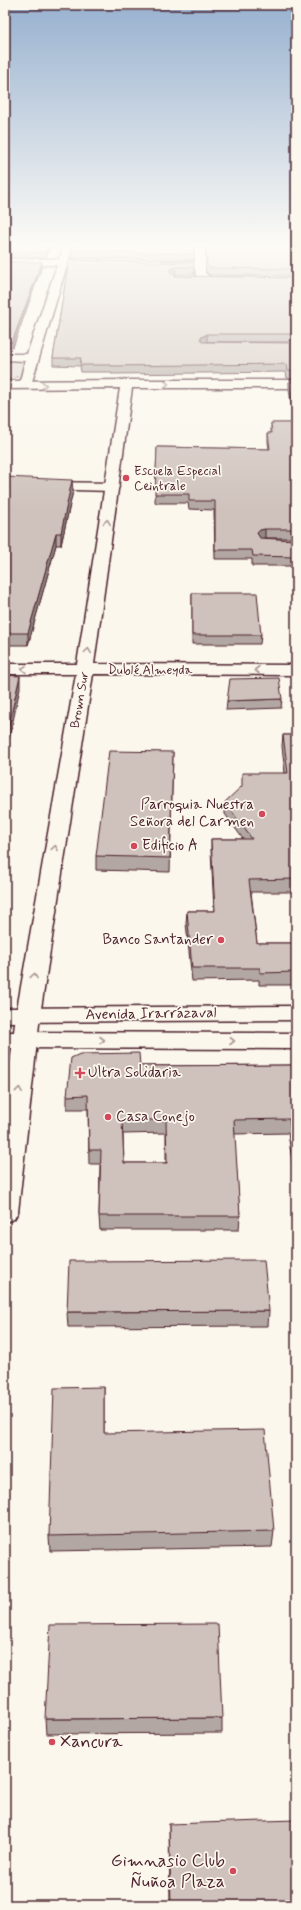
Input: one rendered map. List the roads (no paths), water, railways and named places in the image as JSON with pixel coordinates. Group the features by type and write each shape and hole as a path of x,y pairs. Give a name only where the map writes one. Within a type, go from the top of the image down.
{"street":[{"path":"25,385 40,332"},
{"path":"5,357 32,358"},
{"name":"Brown Sur","path":"5,1212 15,1040 28,1015 85,670 127,384"},
{"path":"5,385 296,384"},
{"path":"32,485 112,487"},
{"name":"Dublé Almeyda","path":"5,669 296,670"},
{"name":"Avenida Irarrázaval","path":"5,1015 296,1013"},
{"name":"Avenida Irarrázaval","path":"15,1040 296,1041"}],"place":[{"name":"Escuela Especial Ceintrale","path":"126,478"},
{"name":"Parroquia Nuestra Señora del Carmen","path":"262,814"},
{"name":"Edificio A","path":"134,846"},
{"name":"Banco Santander","path":"221,940"},
{"name":"Ultra Solidaria","path":"80,1073"},
{"name":"Casa Conejo","path":"108,1117"},
{"name":"Xancura","path":"52,1742"},
{"name":"Gimnasio Club Ñuñoa Plaza","path":"233,1871"}]}
